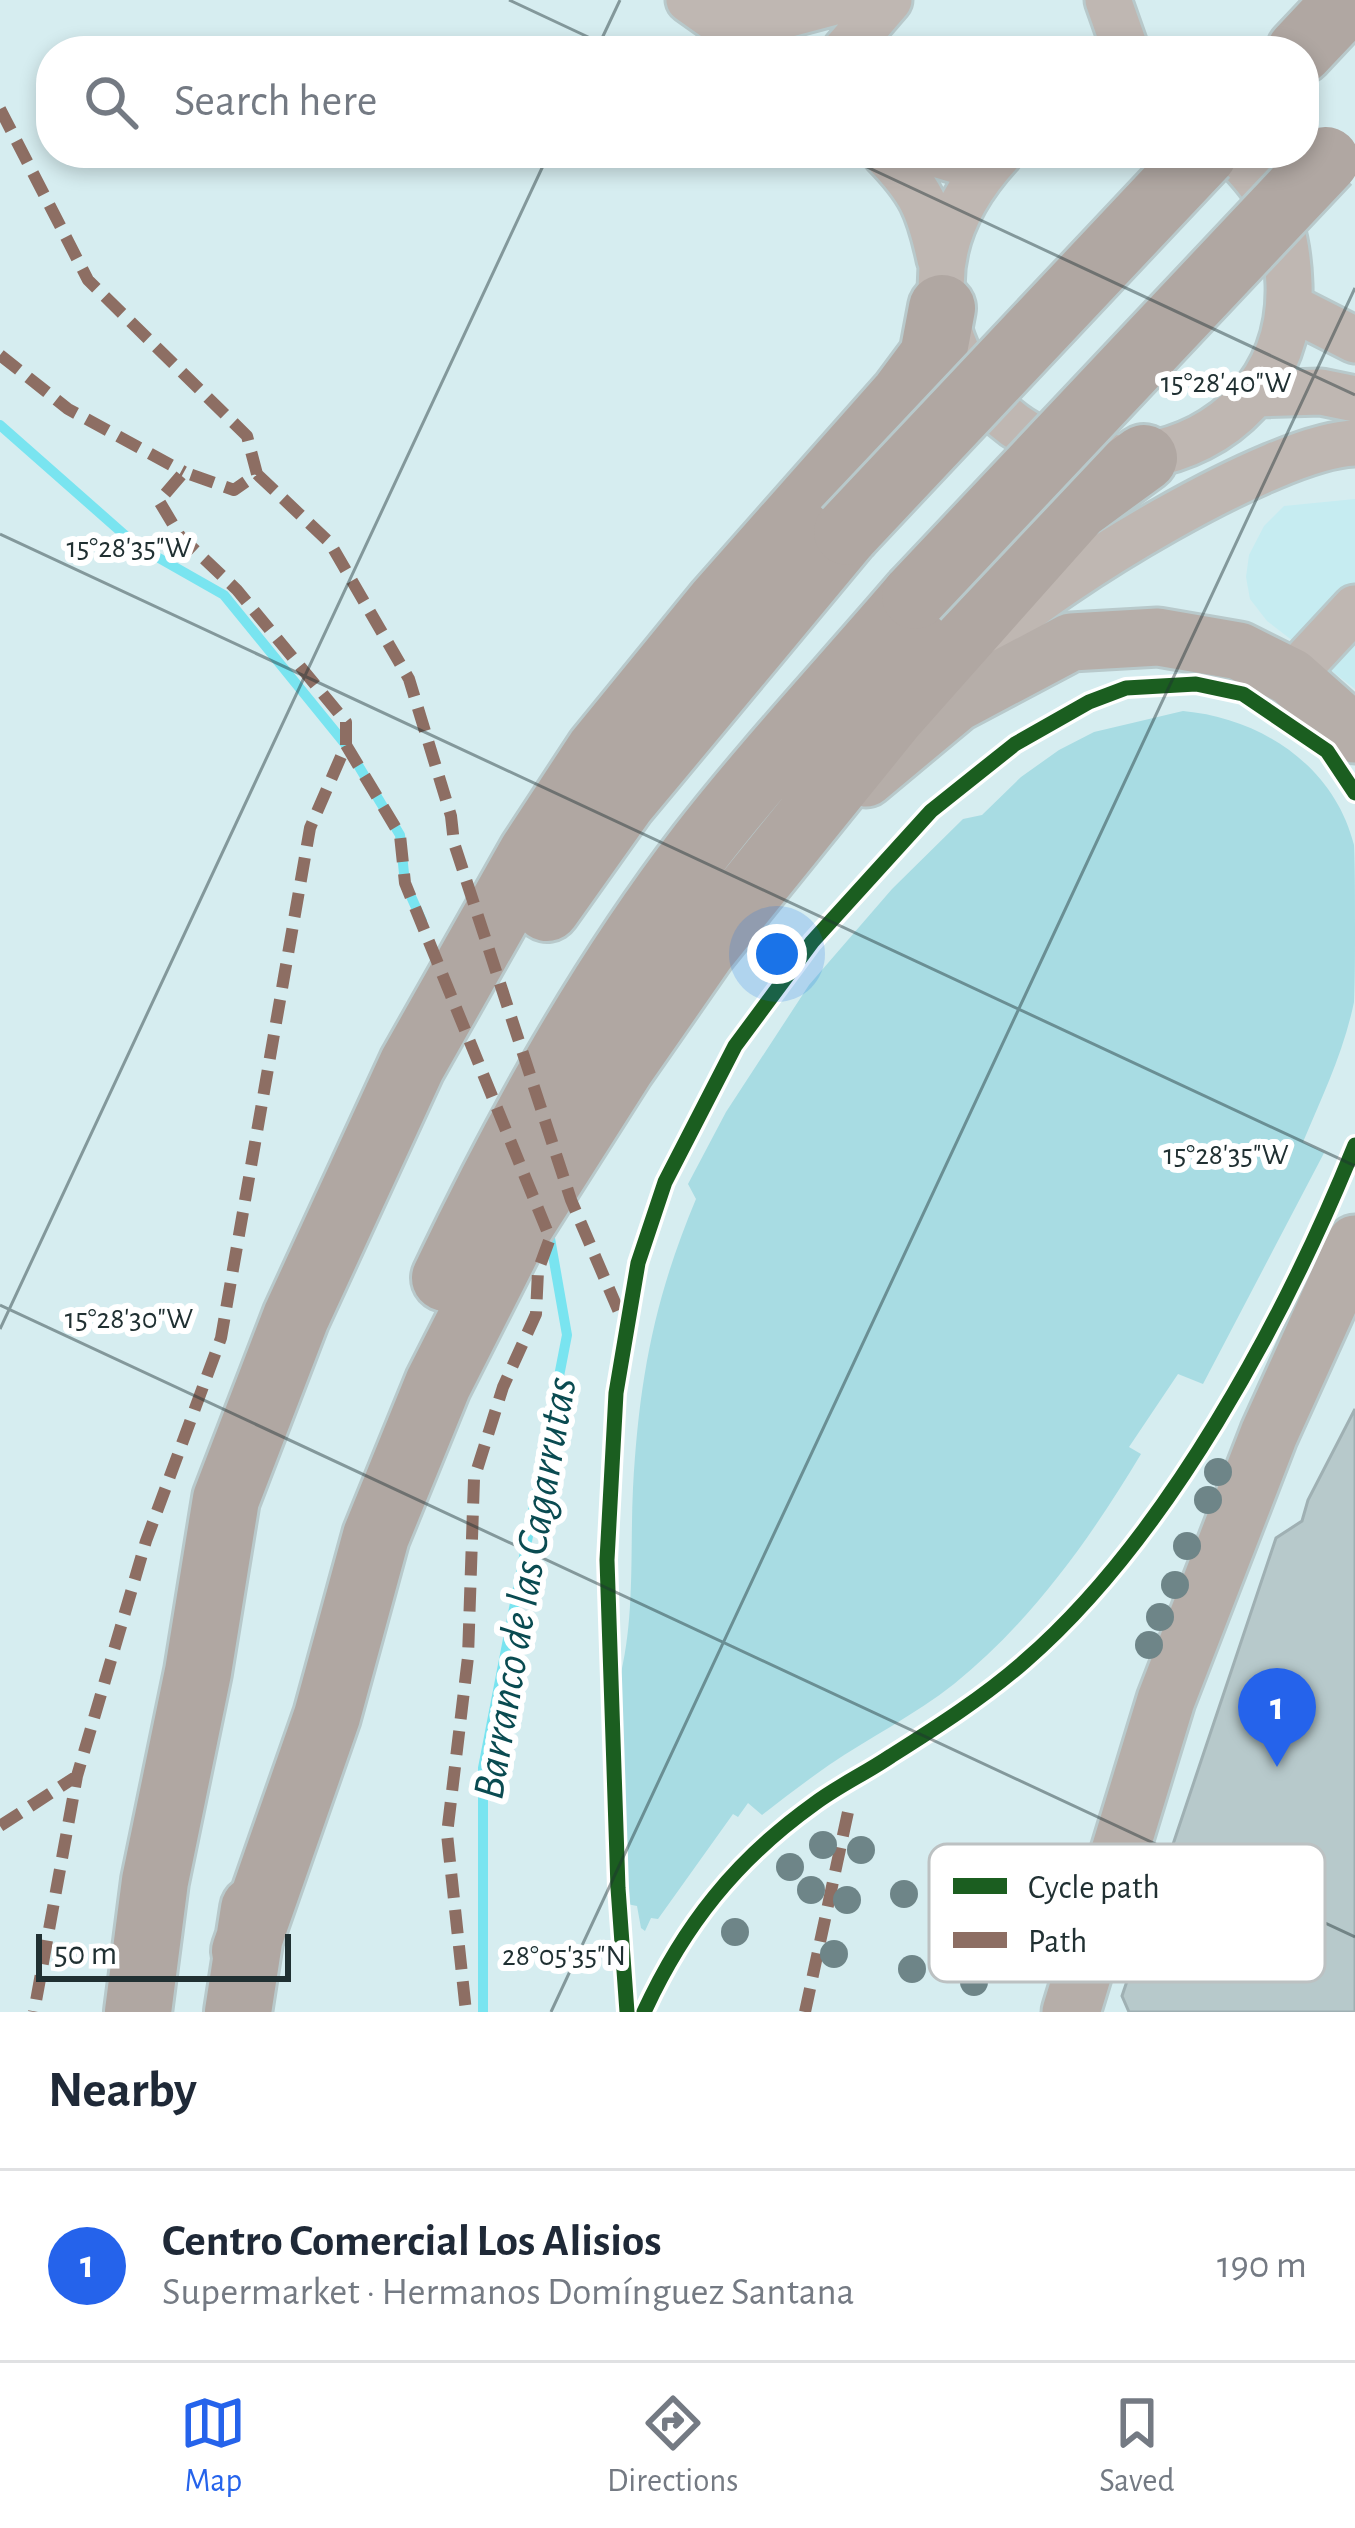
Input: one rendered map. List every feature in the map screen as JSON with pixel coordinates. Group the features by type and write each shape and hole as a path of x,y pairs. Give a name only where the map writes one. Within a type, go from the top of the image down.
{"highway":[{"path":"1314,36 1348,0"},
{"path":"1319,167 1341,144"},
{"path":"198,1672 262,1473 324,1316 428,1101 528,934 623,801 847,532 1190,168"},
{"path":"242,1982 292,1718 351,1521 412,1349 506,1150 607,982 701,846 915,596 1318,168"},
{"path":"138,2012 155,1881 198,1672 226,1499 296,1317 412,1065 532,854 599,751 933,356 942,286"},
{"path":"242,1982 327,1716 376,1536 438,1384 511,1240 621,1067 704,949 893,714 1077,507 1144,458"}],"main road":[{"path":"704,949 781,879 874,768 956,703 1071,642 1158,638 1239,651 1332,644 1355,734"},
{"path":"1122,1844 1166,1700 1269,1434 1352,1256"},
{"path":"1071,2012 1080,1982"}],"street":[{"path":"705,11 778,17 842,0"},
{"path":"859,36 891,0"},
{"path":"885,36 891,0"},
{"path":"1095,36 1099,0"},
{"path":"1108,0 1121,36"},
{"path":"705,11 739,36"},
{"path":"900,168 917,185 930,212 958,362 991,407 1035,441 1088,458 1144,458 1186,446 1222,424 1253,394 1277,353 1290,307 1288,249 1268,195 1246,168"},
{"path":"942,286 952,221 985,168"},
{"path":"1290,307 1355,340"},
{"path":"1253,394 1321,392 1355,399"},
{"path":"874,768 947,680 1015,616 1137,536 1259,471 1355,443"}],"shaded area":[{"path":"1355,499 1355,689 1267,621 1250,599 1246,577 1249,555 1264,526 1284,506"},
{"path":"1183,711 1239,724 1290,751 1330,791 1354,845 1354,1002 1303,1142 1324,1153 1203,1384 1178,1374 1129,1447 1141,1454 1080,1548 1034,1606 982,1660 939,1695 829,1765 762,1815 748,1803 738,1817 733,1814 645,1931 637,1906 627,1904 629,1892 624,1889 621,1673 630,1604 639,1411 659,1306 696,1199 688,1184 726,1112 809,985 892,889 963,819 982,815 1021,777 1094,732"}],"building":[{"path":"1355,1409 1355,2012 1129,2012 1122,1996 1127,1982 1325,1982 1325,1844 1173,1844 1276,1538 1302,1521"}],"waterway":[{"path":"0,425 136,545 224,595 346,745 400,835 405,883 422,921"},
{"name":"Barranco de las Cagarrutas","path":"483,2012 483,1768 567,1335 550,1238"}],"marked path":[{"path":"0,109 88,280 247,436 257,474 234,490 184,472 159,501 180,536 237,590 346,722 346,745 310,828 221,1338 146,1541 77,1776 34,2012"},
{"path":"0,355 68,409 184,472"},
{"path":"257,474 330,543 409,679 451,816 454,843 571,1200 625,1326"},
{"path":"346,745 400,835 405,883 550,1238 538,1271 536,1314 503,1387 474,1479 468,1657 447,1834 466,2012"},
{"path":"0,1826 77,1776"},
{"path":"805,2012 848,1812"}],"cycle path":[{"path":"627,2012 607,1560 616,1393 638,1263 665,1182 735,1046 812,942 931,811 1015,744 1089,702 1126,688 1196,684 1243,694 1327,751 1355,793"},
{"path":"644,2012 695,1923 760,1848 823,1797 943,1723 1009,1674 1077,1611 1127,1553 1217,1422 1257,1352 1355,1145"}],"place":[{"name":"Centro Comercial Los Alisios","path":"1277,1767"}]}
